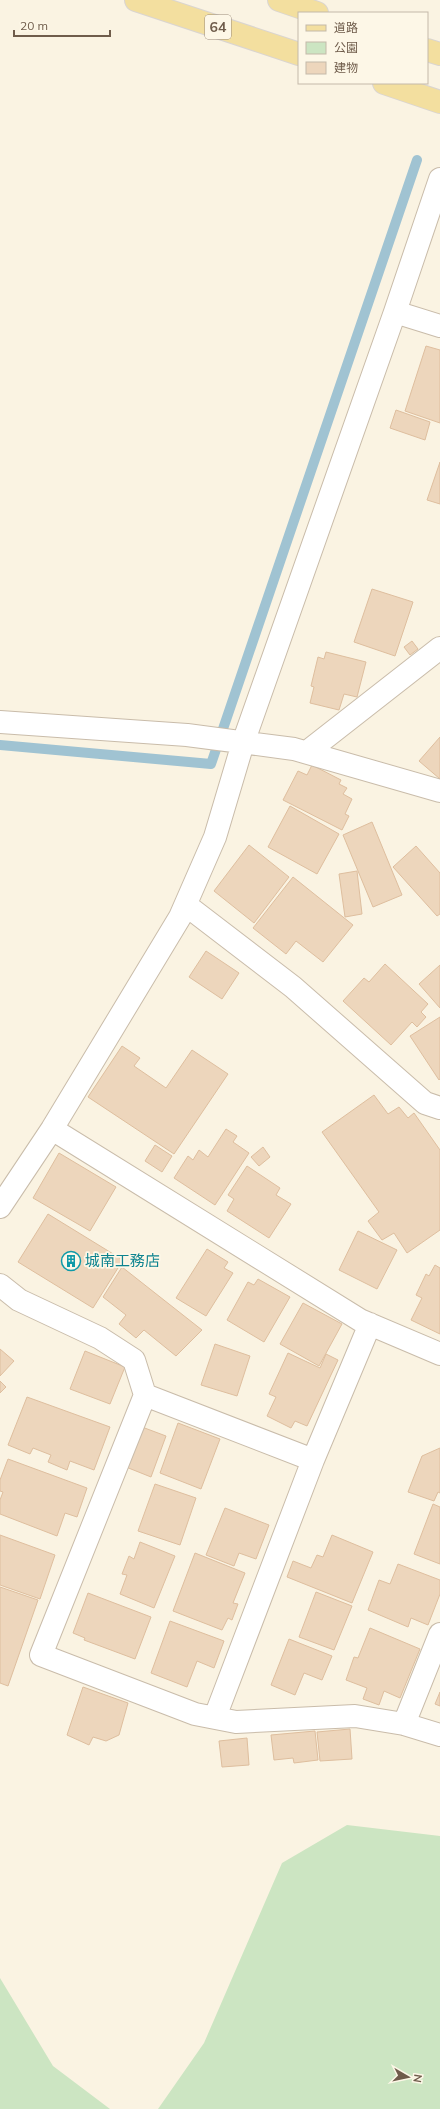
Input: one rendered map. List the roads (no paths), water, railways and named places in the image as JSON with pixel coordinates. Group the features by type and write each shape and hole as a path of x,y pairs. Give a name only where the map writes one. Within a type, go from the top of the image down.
{"main road":[{"name":"64","path":"136,0 298,54"},
{"path":"279,0 315,12"},
{"path":"428,50 440,54"},
{"path":"387,84 440,102"}],"street":[{"path":"0,1206 52,1129 186,905 215,837 242,744 396,312 440,179"},
{"path":"396,312 440,326"},
{"path":"307,752 440,648"},
{"path":"0,722 188,735 242,744 294,749 440,790"},
{"path":"186,905 293,987 425,1103 440,1108"},
{"path":"52,1129 360,1320 440,1354"},
{"path":"0,1285 19,1300 100,1338 134,1360 145,1395 41,1655 195,1714 236,1722 355,1716 404,1724 440,1735"},
{"path":"215,1717 313,1460 370,1324"},
{"path":"145,1395 313,1460"},
{"path":"404,1724 440,1634"}],"waterway":[{"path":"0,745 211,764 417,160"}],"place":[{"name":"城南工務店","path":"71,1261"}]}
